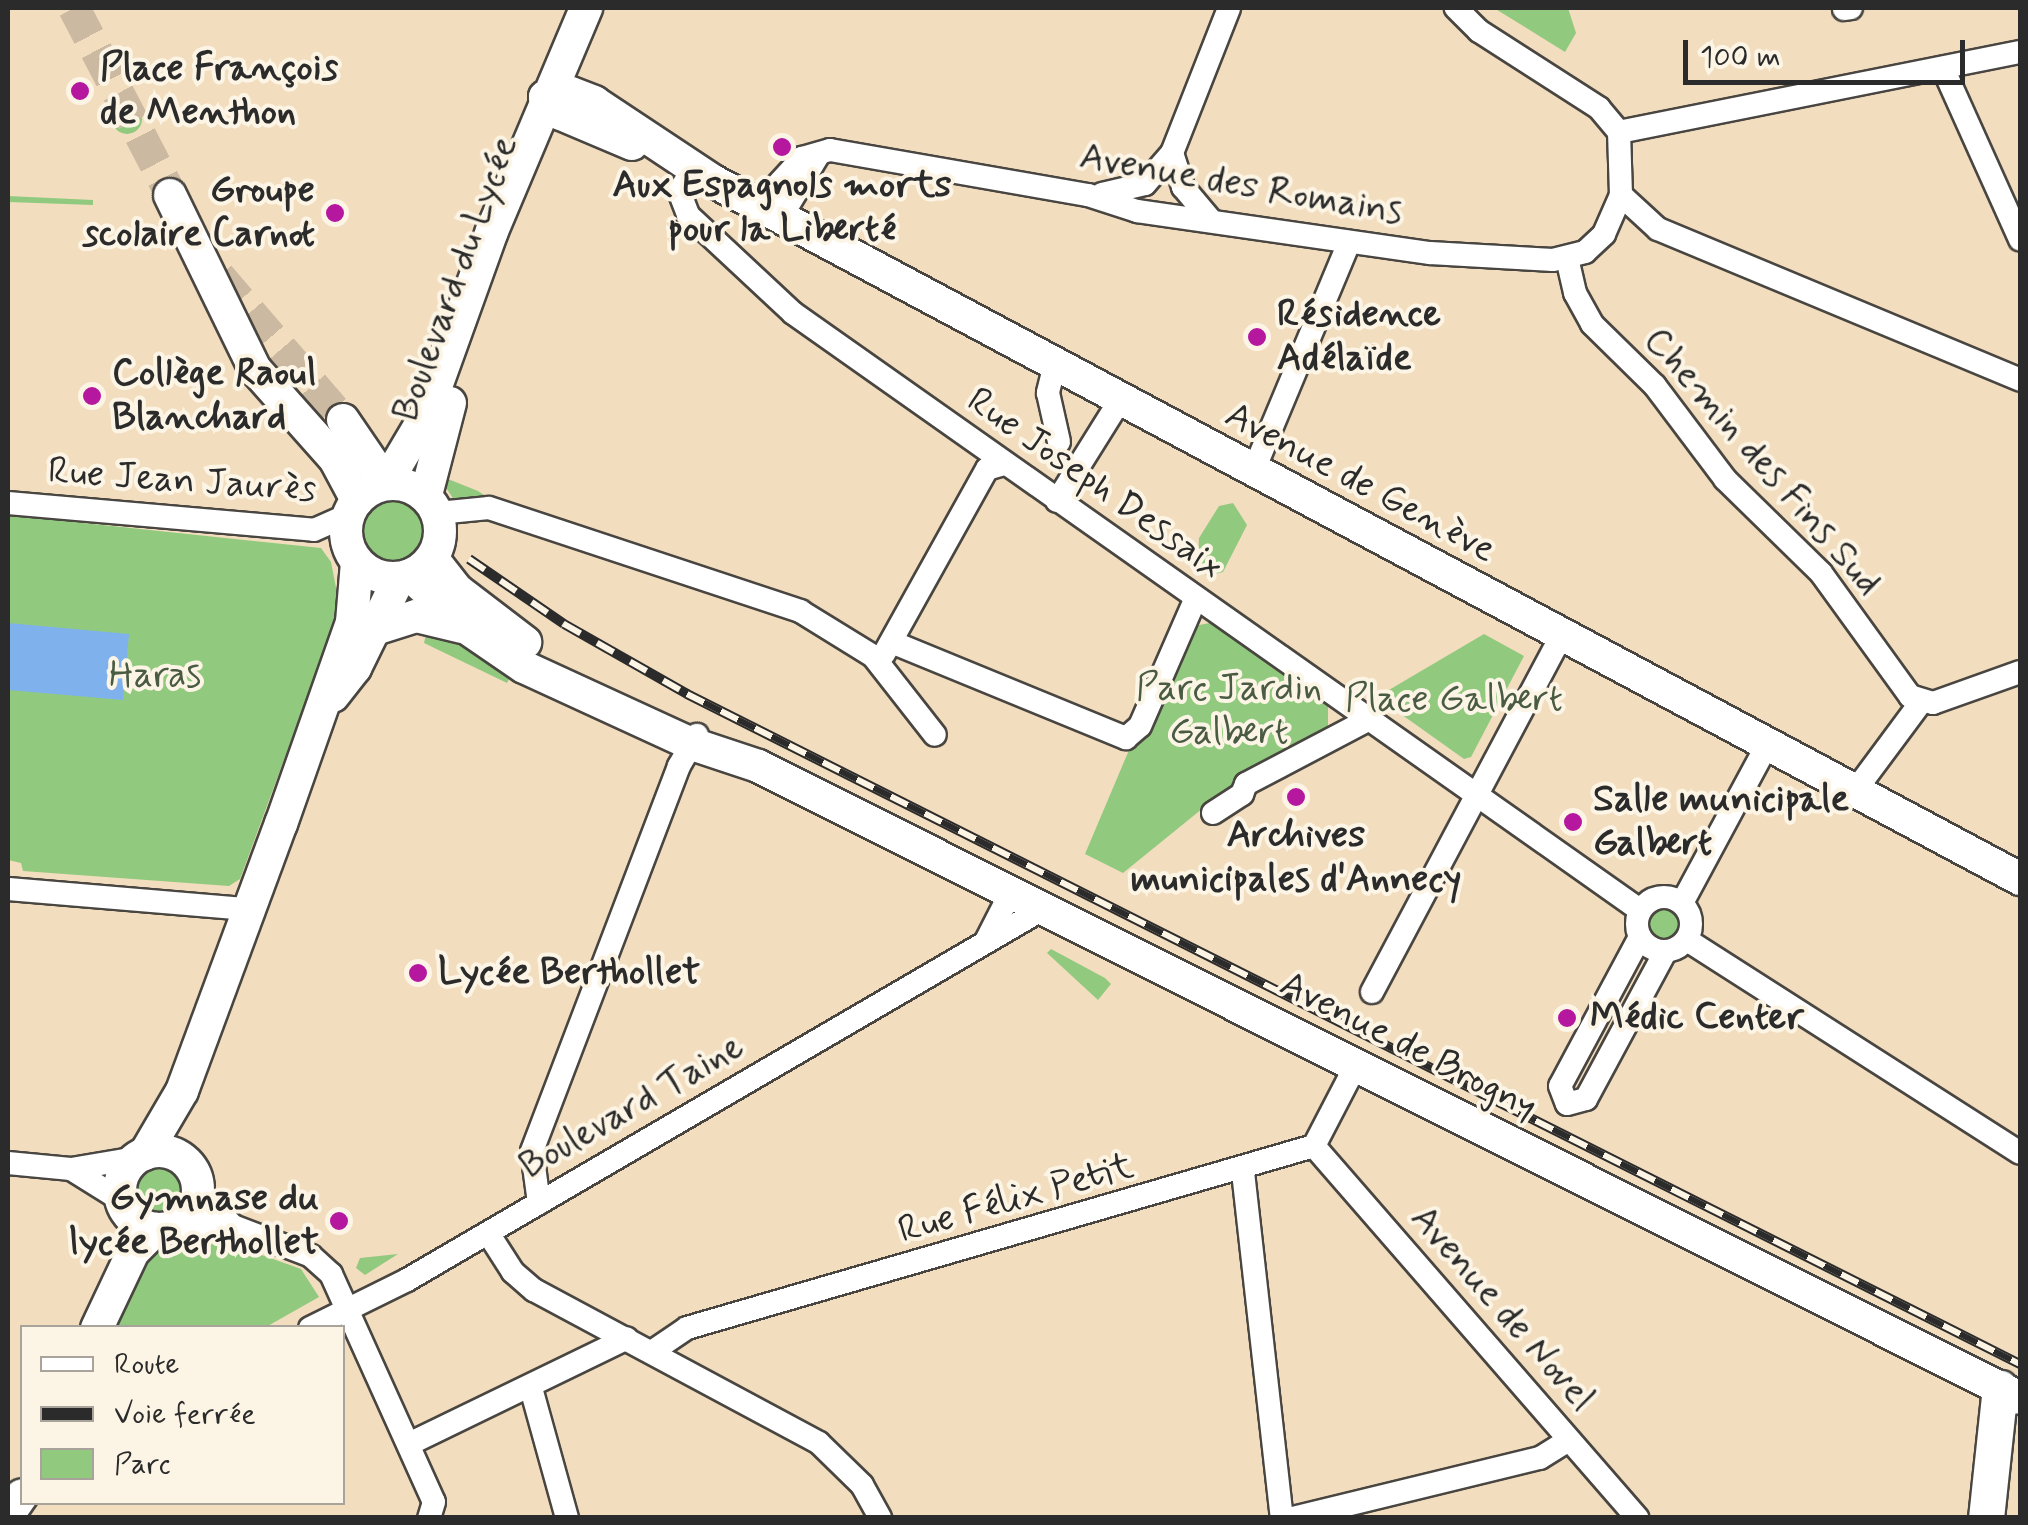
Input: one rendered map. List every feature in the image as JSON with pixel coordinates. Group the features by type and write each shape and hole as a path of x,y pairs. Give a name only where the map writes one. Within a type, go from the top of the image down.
{"main road":[{"path":"559,102 586,8"},
{"path":"559,102 594,29 594,8"},
{"name":"Avenue de Genève","path":"559,102 638,129 664,152 703,175 2020,879"},
{"name":"Boulevard du Lycée","path":"386,483 420,430 436,384 559,102"},
{"name":"Boulevard du Lycée","path":"432,504 459,376 559,102"},
{"path":"99,1322 103,1280 122,1204 124,1172 140,1156 182,1091 352,622 357,562 348,548 352,507 335,459 255,369 170,194"},
{"path":"320,711 356,668 375,629 441,536 432,504 386,483 349,428 398,440 436,384"},
{"path":"352,507 386,483"},
{"path":"357,562 414,571"},
{"name":"Avenue de Brogny","path":"414,571 467,628 524,667 758,766 2010,1393"},
{"name":"Avenue de Brogny","path":"414,571 457,590 511,633 695,737"},
{"path":"375,629 416,616 467,628"},
{"path":"99,1322 134,1252 168,1226 193,1178 182,1091"},
{"path":"140,1156 164,1152 193,1178"},
{"path":"122,1204 168,1226"},
{"path":"1986,1518 2009,1429 2010,1393"}],"street":[{"path":"1088,195 1145,184 1172,153 1228,8"},
{"path":"1456,8 1479,31 1599,108 1618,132 1621,195 1604,234"},
{"path":"1618,132 1947,77 2020,52"},
{"path":"1947,77 2020,239"},
{"name":"Avenue des Romains","path":"770,211 802,158 850,152 1088,195 1136,210 1350,242 1568,258"},
{"path":"1172,153 1183,188 1209,218"},
{"name":"Rue Joseph Dessaix","path":"703,175 688,215 793,314 1004,464 1061,493 1196,598 1640,910"},
{"path":"1621,195 1658,230 2020,380"},
{"path":"1568,258 1604,234 1658,230"},
{"path":"1253,472 1350,242"},
{"name":"Chemin des Fins Sud","path":"1568,258 1575,293 1592,324 1654,386 1725,479 1821,573 1905,690 1921,702"},
{"path":"1055,364 1048,394 1059,442"},
{"path":"1061,493 1076,478 1115,397"},
{"path":"874,656 894,643 987,469 1004,464"},
{"name":"Rue Jean Jaurès","path":"8,504 314,530 352,507"},
{"path":"432,504 490,508 800,612 874,656 935,735"},
{"path":"894,643 1126,738 1140,726 1196,598"},
{"path":"1372,992 1561,636"},
{"path":"1854,791 1921,702 2020,672"},
{"path":"1213,813 1242,794 1246,784 1368,720"},
{"path":"539,1202 531,1166 536,1142 695,737"},
{"path":"1682,903 1768,745"},
{"path":"8,889 248,910"},
{"path":"986,940 1011,892"},
{"path":"1660,897 1682,903 1691,920 1686,940 1665,952 1586,1099 1567,1104 1560,1086 1640,938 1640,910 1660,897"},
{"name":"Boulevard Taine","path":"315,1325 488,1233 986,940 1012,932 1043,909"},
{"path":"1640,938 1665,952"},
{"path":"1686,940 2020,1153"},
{"path":"1314,1146 1356,1065"},
{"path":"536,1142 551,1170 572,1182"},
{"name":"Rue Félix Petit","path":"653,1351 687,1328 1243,1172 1314,1146"},
{"name":"Avenue de Novel","path":"1314,1146 1637,1518"},
{"path":"8,1163 71,1169 140,1156"},
{"path":"71,1169 122,1204"},
{"path":"1243,1172 1282,1518"},
{"path":"193,1178 233,1226"},
{"path":"168,1226 233,1226 317,1260 348,1307 409,1444 434,1502 429,1518"},
{"path":"488,1233 526,1285 820,1443 862,1485 880,1518"},
{"path":"409,1444 627,1338"},
{"path":"531,1388 567,1518"},
{"path":"1293,1518 1540,1458 1570,1440"}],"green space":[{"path":"1494,8 1568,8 1576,33 1565,52"},
{"path":"127,104 138,108 142,119 138,130 127,134 116,130 112,119 116,108"},
{"path":"8,196 93,200 93,205 8,202"},
{"path":"438,475 478,491 487,497 454,500"},
{"path":"392,491 418,502 429,528 418,554 392,565 366,554 355,528 366,502"},
{"path":"1233,503 1247,525 1223,572 1207,576 1198,567 1199,538 1219,506"},
{"name":"Haras","path":"8,515 321,548 331,562 340,608 240,879 229,886 23,871 21,863 8,860"},
{"name":"Parc Jardin Galbert","path":"1215,622 1328,701 1328,731 1229,787 1123,873 1085,854 1129,750 1145,739 1194,626"},
{"path":"428,625 511,675 507,683 424,643"},
{"name":"Place Galbert","path":"1484,634 1524,656 1471,757 1464,759 1377,697"},
{"path":"1664,906 1676,912 1682,924 1676,936 1664,942 1652,936 1646,924 1652,912"},
{"path":"1051,949 1111,984 1098,1000 1047,953"},
{"path":"161,1163 181,1171 189,1191 181,1211 161,1219 141,1211 133,1191 141,1171"},
{"path":"192,1230 301,1269 319,1297 270,1325 115,1325 139,1269 160,1245"},
{"path":"398,1254 365,1275 356,1268 360,1258"}],"water":[{"path":"8,623 129,634 123,700 8,690"}],"tunnel":[{"path":"74,8 183,217"},
{"path":"219,276 343,420"}],"railway":[{"path":"469,559 564,624 687,694 2020,1364"}],"place":[{"name":"Place François de Menthon","path":"80,91"},
{"name":"Aux Espagnols morts pour la Liberté","path":"782,147"},
{"name":"Groupe scolaire Carnot","path":"335,213"},
{"name":"Résidence Adélaïde","path":"1257,337"},
{"name":"Collège Raoul Blanchard","path":"92,396"},
{"name":"Archives municipales d'Annecy","path":"1296,797"},
{"name":"Salle municipale Galbert","path":"1573,822"},
{"name":"Lycée Berthollet","path":"418,973"},
{"name":"Médic Center","path":"1567,1018"},
{"name":"Gymnase du lycée Berthollet","path":"339,1221"}]}
